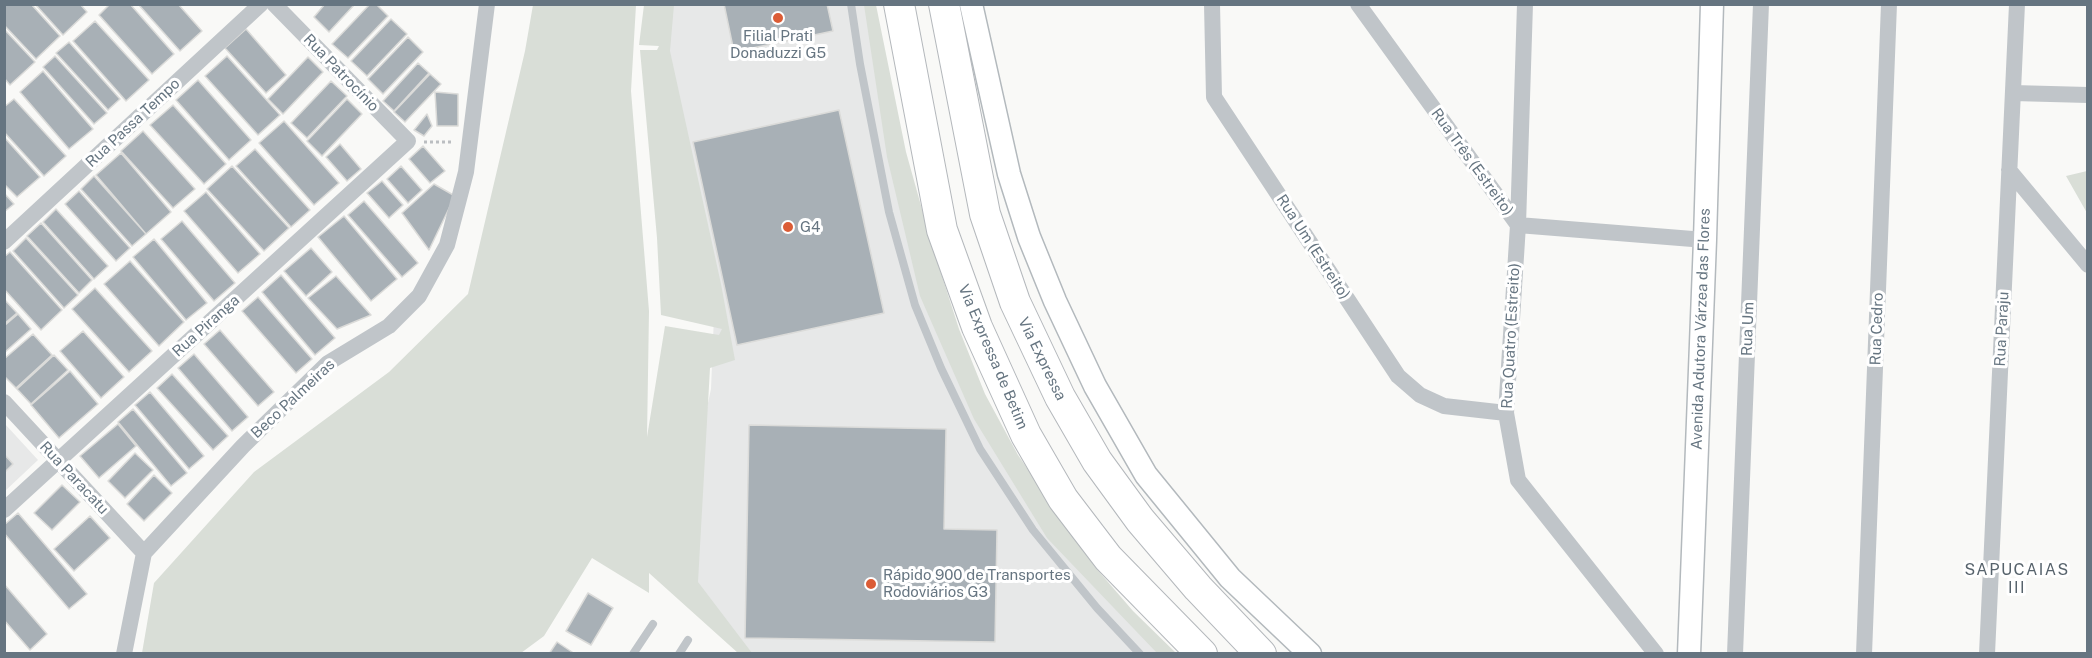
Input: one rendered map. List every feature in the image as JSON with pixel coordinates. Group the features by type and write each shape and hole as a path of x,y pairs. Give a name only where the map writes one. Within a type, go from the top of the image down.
{"highway":[{"name":"Via Expressa de Betim","path":"899,4 942,230 977,327 1026,435 1064,499 1108,558 1202,654"},
{"name":"Via Expressa","path":"944,4 985,214 1015,302 1060,397 1097,461 1140,520 1198,588 1261,654"}],"street":[{"name":"Rua Passa Tempo","path":"4,242 261,4"},
{"name":"Rua Patrocínio","path":"274,4 408,141"},
{"name":"Beco Palmeiras","path":"144,553 243,446 328,363 389,326 419,296 447,245 466,172 487,4"},
{"path":"971,4 1009,174 1029,237 1055,301 1095,386 1146,475 1230,579 1310,654"},
{"name":"Rua Um (Estreito)","path":"1212,4 1214,97 1398,376 1420,395 1444,406 1506,413"},
{"name":"Rua Três (Estreito)","path":"1358,4 1518,225 1705,240"},
{"name":"Rua Quatro (Estreito)","path":"1525,4 1518,225 1506,413 1518,480 1656,654"},
{"name":"Avenida Adutora Várzea das Flores","path":"1689,654 1712,4"},
{"name":"Rua Um","path":"1735,654 1761,4"},
{"name":"Rua Cedro","path":"1864,654 1889,4"},
{"name":"Rua Paraju","path":"1987,654 2017,4"},
{"path":"2013,93 2088,95"},
{"name":"Rua Piranga","path":"4,510 408,141"},
{"path":"2009,170 2088,265"},
{"name":"Rua Paracatu","path":"4,402 144,553"},
{"path":"124,654 144,553"}],"lane":[{"path":"851,4 888,212 915,305 941,368 980,449 1033,530 1097,609 1140,654"},
{"path":"633,654 653,624"},
{"path":"679,654 688,640"}],"path":[{"path":"408,141 470,143"}],"shaded area":[{"path":"533,5 636,5 631,91 649,311 647,437 665,326 719,335 722,329 661,315 657,238 640,50 657,50 659,46 639,45 644,5 674,5 670,51 721,284 735,360 710,368 698,582 752,653 738,653 649,573 649,593 592,558 544,636 521,653 142,653 154,583 254,472 389,372 468,294 525,51"},
{"path":"665,5 873,5 900,147 951,327 1009,452 1104,586 1171,653 744,653 673,566 711,389 715,292 661,53"},
{"path":"864,5 876,5 906,152 932,245 959,329 985,394 1018,455 1095,567 1133,611 1176,653 1157,653 1047,538 974,419 920,296 887,157"},
{"path":"2088,171 2087,213 2066,176"},
{"path":"5,424 38,460 5,491"}],"building":[{"path":"4,4 31,4 60,36 36,59 4,25"},
{"path":"35,4 80,4 87,12 63,35"},
{"path":"110,4 130,4 174,54 152,74 99,15"},
{"path":"138,4 178,4 202,31 180,51"},
{"path":"325,4 355,4 329,32 314,17"},
{"path":"370,4 376,4 388,16 348,58 332,44"},
{"name":"Filial Prati Donaduzzi G5","path":"724,4 827,4 833,31 734,52"},
{"path":"391,19 407,34 367,76 351,61"},
{"path":"95,21 149,80 126,101 73,41"},
{"path":"4,29 35,62 10,85 4,78"},
{"path":"246,29 286,75 266,93 225,48"},
{"path":"408,37 423,52 383,94 368,79"},
{"path":"69,42 120,99 108,110 56,53"},
{"path":"55,56 107,113 94,124 43,67"},
{"path":"227,56 280,115 258,135 205,76"},
{"path":"308,57 323,72 283,114 268,99"},
{"path":"418,63 429,73 394,111 383,101"},
{"path":"43,71 93,129 69,149 20,92"},
{"path":"430,74 441,84 405,122 394,112"},
{"path":"198,80 251,140 229,160 176,100"},
{"path":"331,81 347,96 307,138 291,123"},
{"path":"435,92 458,94 458,126 437,126"},
{"path":"14,99 66,156 44,176 4,132 4,107"},
{"path":"347,99 362,114 322,156 307,141"},
{"path":"173,105 226,164 204,184 150,125"},
{"name":"G4","path":"839,110 884,313 737,345 693,142"},
{"path":"427,114 432,126 424,136 414,130"},
{"path":"284,121 339,183 314,205 259,143"},
{"path":"143,131 195,189 173,208 121,151"},
{"path":"4,137 40,177 17,197 4,184"},
{"path":"340,144 361,169 347,181 326,157"},
{"path":"423,146 445,171 430,183 409,159"},
{"path":"255,149 310,210 291,227 236,166"},
{"path":"121,153 171,212 146,234 96,175"},
{"path":"232,166 289,228 264,251 207,189"},
{"path":"401,166 422,190 408,203 387,179"},
{"path":"94,176 146,234 132,246 81,189"},
{"path":"382,181 403,205 389,218 367,193"},
{"path":"434,184 455,196 429,250 402,213"},
{"path":"79,191 130,248 116,261 65,204"},
{"path":"206,192 260,254 238,273 184,211"},
{"path":"4,193 14,204 4,212"},
{"path":"364,201 418,263 402,277 348,215"},
{"path":"56,209 108,266 94,279 43,222"},
{"path":"344,216 397,279 371,301 318,237"},
{"path":"182,221 235,283 214,301 161,239"},
{"path":"41,223 92,280 79,293 27,236"},
{"path":"26,238 78,295 64,308 13,251"},
{"path":"154,239 207,303 186,320 133,257"},
{"path":"311,248 332,272 306,296 284,271"},
{"path":"10,252 62,310 41,330 4,289 4,257"},
{"path":"130,261 184,322 159,346 104,284"},
{"path":"281,275 335,338 315,355 262,292"},
{"path":"336,276 371,315 337,329 308,298"},
{"path":"95,288 152,351 129,372 72,309"},
{"path":"258,297 312,359 296,373 242,311"},
{"path":"4,299 17,313 4,324"},
{"path":"18,314 31,329 4,353 4,326"},
{"path":"220,330 274,392 258,406 204,344"},
{"path":"83,331 124,377 101,398 60,351"},
{"path":"33,334 52,355 16,388 4,376 4,359"},
{"path":"194,354 248,417 232,431 178,368"},
{"path":"54,355 68,370 31,404 17,389"},
{"path":"70,371 98,404 59,438 31,405"},
{"path":"172,374 228,436 213,450 157,388"},
{"path":"150,392 204,456 189,469 135,405"},
{"path":"133,409 187,473 171,486 118,422"},
{"path":"118,424 136,446 99,478 80,456"},
{"name":"Rápido 900 de Transportes Rodoviários G3","path":"749,425 946,429 944,529 997,530 995,642 745,638"},
{"path":"135,453 153,470 125,498 108,481"},
{"path":"4,454 13,464 4,473"},
{"path":"154,475 172,493 144,521 127,504"},
{"path":"62,485 80,502 52,530 34,513"},
{"path":"18,513 87,594 69,609 4,533 4,525"},
{"path":"90,516 110,538 74,571 54,549"},
{"path":"4,584 47,634 30,650 4,620"},
{"path":"588,593 613,608 591,645 566,631"},
{"path":"557,642 575,654 549,654"}],"place":[{"name":"Filial Prati Donaduzzi G5","path":"778,18"},
{"name":"G4","path":"788,227"},
{"name":"Rápido 900 de Transportes Rodoviários G3","path":"871,584"}],"district":[{"name":"SAPUCAIAS III","path":"2017,579"}]}
